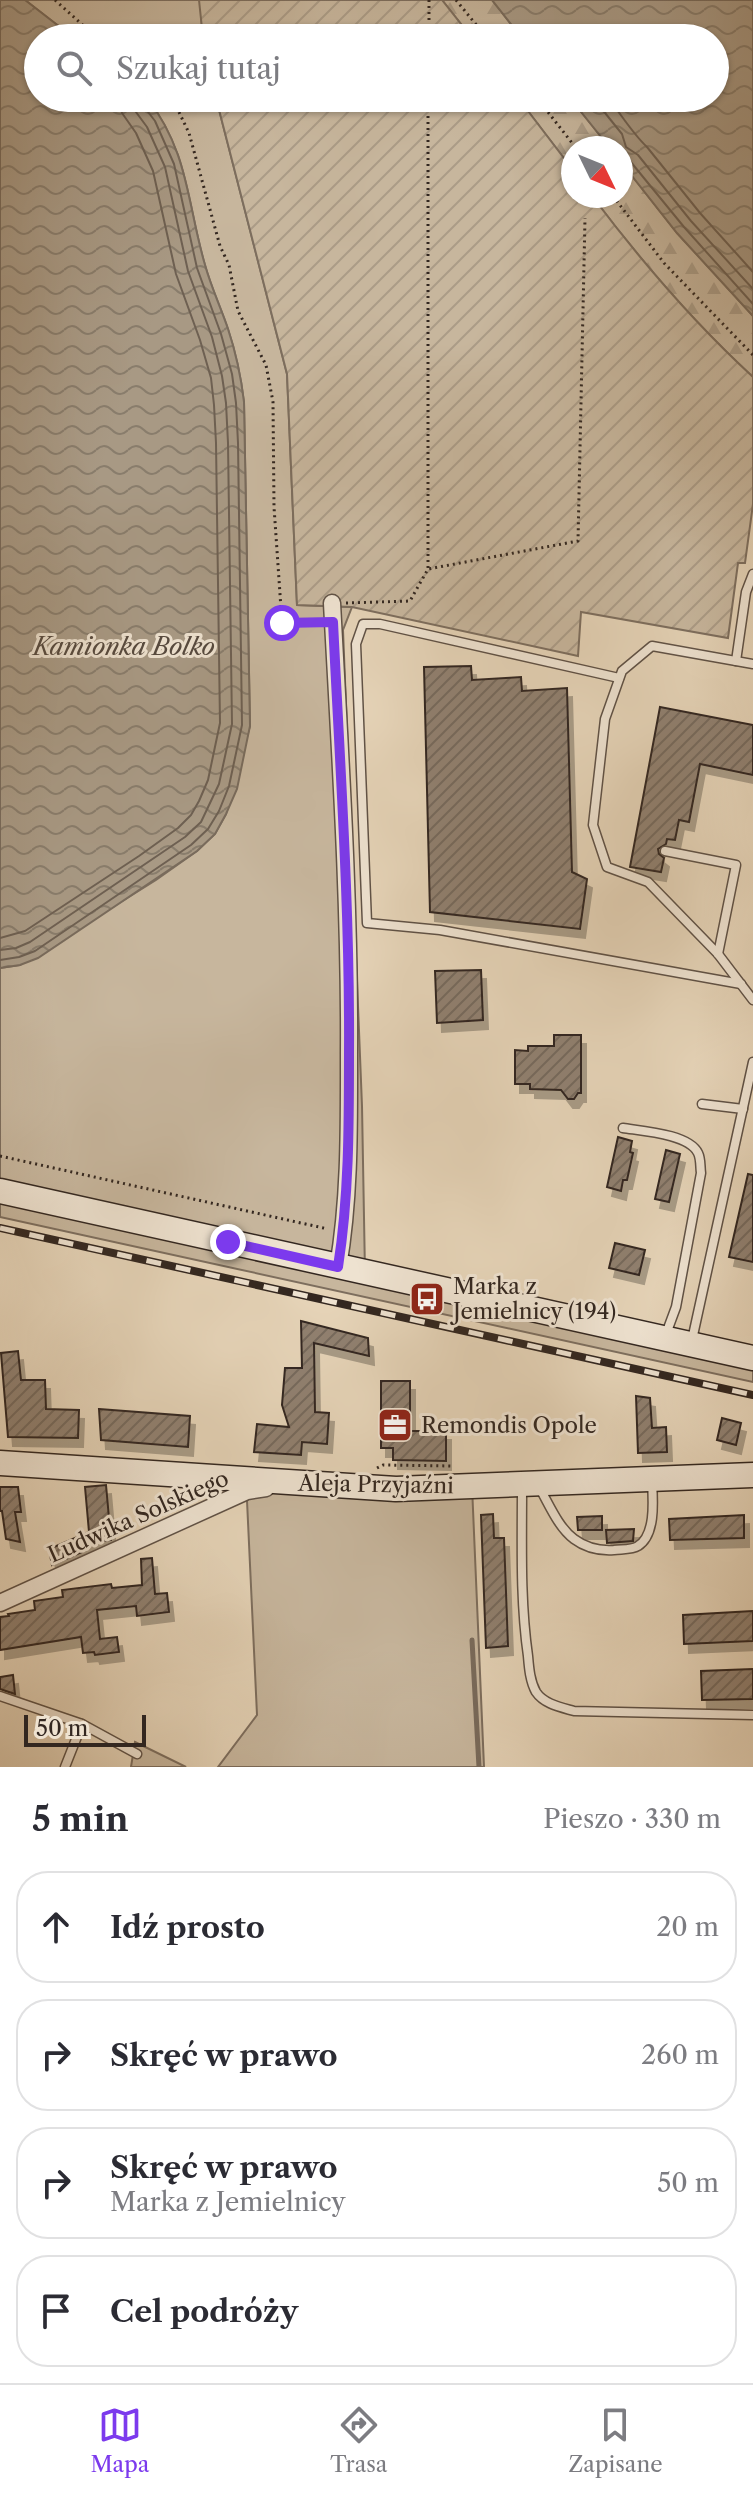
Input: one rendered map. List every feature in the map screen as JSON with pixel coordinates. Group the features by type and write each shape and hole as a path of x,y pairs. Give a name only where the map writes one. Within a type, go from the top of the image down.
{"main road":[{"path":"0,1191 753,1358"},
{"name":"Aleja Przyjaźni","path":"0,1463 396,1489 753,1475"}],"street":[{"path":"332,603 350,984 344,1232 338,1267"},
{"name":"Ludwika Solskiego","path":"0,1603 247,1491 298,1482"}],"lane":[{"path":"736,661 746,592 753,574"},
{"path":"619,678 380,624 363,624 356,644 367,923 440,930 741,984"},
{"path":"753,664 652,646 622,671 605,719 593,825 607,867 648,882 718,954 753,1000"},
{"path":"665,851 736,865 718,954"},
{"path":"691,1344 753,1062"},
{"path":"702,1104 743,1109"},
{"path":"623,1128 677,1138 690,1144 700,1156 701,1173 676,1307 664,1338"},
{"path":"530,1484 570,1536 591,1548 608,1550 636,1548 644,1541 650,1524 652,1479"},
{"path":"530,1484 523,1621 530,1675 541,1697 551,1704 574,1711 753,1715"},
{"path":"0,1696 82,1724 137,1754"},
{"path":"65,1767 82,1724"}],"path":[{"path":"55,0 82,24"},
{"path":"429,0 429,24"},
{"path":"456,0 476,24"},
{"path":"179,112 189,133 220,246 229,265 238,311 266,365 273,402 274,507 282,623 333,622"},
{"path":"332,603 410,601 428,569 428,112"},
{"path":"548,112 567,136"},
{"path":"622,208 664,263 753,355"},
{"path":"428,569 578,541 585,218"},
{"path":"0,1156 344,1232"},
{"path":"374,1470 383,1465 447,1464 459,1467"}],"green space":[{"path":"25,0 200,0 202,24 56,24"},
{"path":"199,0 442,0 461,24 202,24"},
{"path":"442,0 492,0 511,24 461,24"},
{"path":"157,112 220,112 287,374 297,605 352,607 343,630 362,1106 365,1273 753,1358 753,1382 0,1217 0,968 20,965 156,880 215,834 226,814 250,726 244,402 236,356 205,265 179,158"},
{"path":"220,112 529,112 561,154 561,208 601,208 668,290 753,377 753,504 745,563 738,563 728,638 581,612 578,656 352,607 297,605 287,374"},
{"path":"529,112 581,112 600,136 561,136 561,154"},
{"path":"633,177 677,233 753,316 753,377 709,335 601,208 633,208"},
{"path":"246,1479 472,1486 484,1767 218,1767 257,1715"},
{"path":"135,1742 186,1767 131,1767"}],"water":[{"name":"Kamionka Bolko","path":"0,0 25,0 56,24 24,24 24,112 157,112 179,158 205,265 233,347 244,402 250,726 237,789 215,834 197,851 38,958 0,968"},
{"path":"492,0 753,0 753,316 677,233 633,177 633,136 600,136 581,112 729,112 729,24 511,24"}],"building":[{"path":"471,666 472,680 521,677 522,691 567,688 572,872 587,879 580,929 430,912 424,667"},
{"path":"660,707 753,725 753,775 700,764 689,822 679,820 675,840 667,839 666,844 658,849 664,858 661,872 630,867"},
{"path":"481,970 483,1020 437,1023 435,971"},
{"path":"554,1035 581,1035 581,1093 574,1099 568,1099 561,1090 530,1089 530,1084 515,1084 515,1050 528,1051 528,1046 554,1046"},
{"path":"618,1137 632,1141 630,1152 633,1153 627,1180 623,1180 621,1191 607,1187"},
{"path":"666,1150 680,1154 669,1202 655,1199"},
{"path":"748,1174 753,1175 753,1262 729,1257"},
{"path":"615,1243 645,1250 639,1275 609,1268"},
{"path":"301,1321 368,1338 369,1356 314,1343 315,1412 329,1413 327,1444 302,1442 301,1455 254,1452 257,1424 289,1427 282,1405 285,1368 302,1368"},
{"path":"18,1351 21,1380 45,1380 46,1409 79,1410 78,1438 8,1437 1,1353"},
{"name":"Remondis Opole","path":"381,1381 410,1381 410,1431 446,1431 446,1461 393,1460 393,1448 381,1448"},
{"path":"636,1396 650,1398 652,1428 666,1427 667,1452 638,1453"},
{"path":"99,1409 190,1416 188,1447 101,1440"},
{"path":"722,1418 741,1423 736,1445 717,1440"},
{"path":"106,1485 111,1540 79,1545 82,1552 52,1565 49,1549 89,1532 85,1487"},
{"path":"0,1487 18,1487 21,1512 15,1512 20,1542 6,1539 0,1511"},
{"path":"493,1514 494,1538 504,1538 508,1646 486,1648 481,1515"},
{"path":"744,1515 744,1538 670,1540 669,1519"},
{"path":"602,1516 602,1530 578,1530 577,1517"},
{"path":"634,1529 633,1541 607,1543 606,1530"},
{"path":"152,1558 155,1594 167,1593 169,1612 137,1616 136,1606 97,1610 100,1639 117,1637 119,1652 83,1653 81,1637 0,1650 0,1617 35,1610 34,1601 63,1597 62,1590 111,1584 112,1588 142,1585 141,1559"},
{"path":"753,1611 753,1641 684,1644 683,1615"},
{"path":"753,1669 753,1699 702,1700 701,1671"},
{"path":"13,1675 15,1694 0,1689 0,1677"}],"waterway":[{"path":"472,1640 479,1767"}],"railway":[{"path":"0,1228 753,1395"}],"place":[{"name":"Marka z Jemielnicy (194)","path":"427,1299"},
{"name":"Remondis Opole","path":"395,1425"}],"route":[{"path":"228,1242 338,1267 344,1232 350,984 333,622 282,623"}]}
